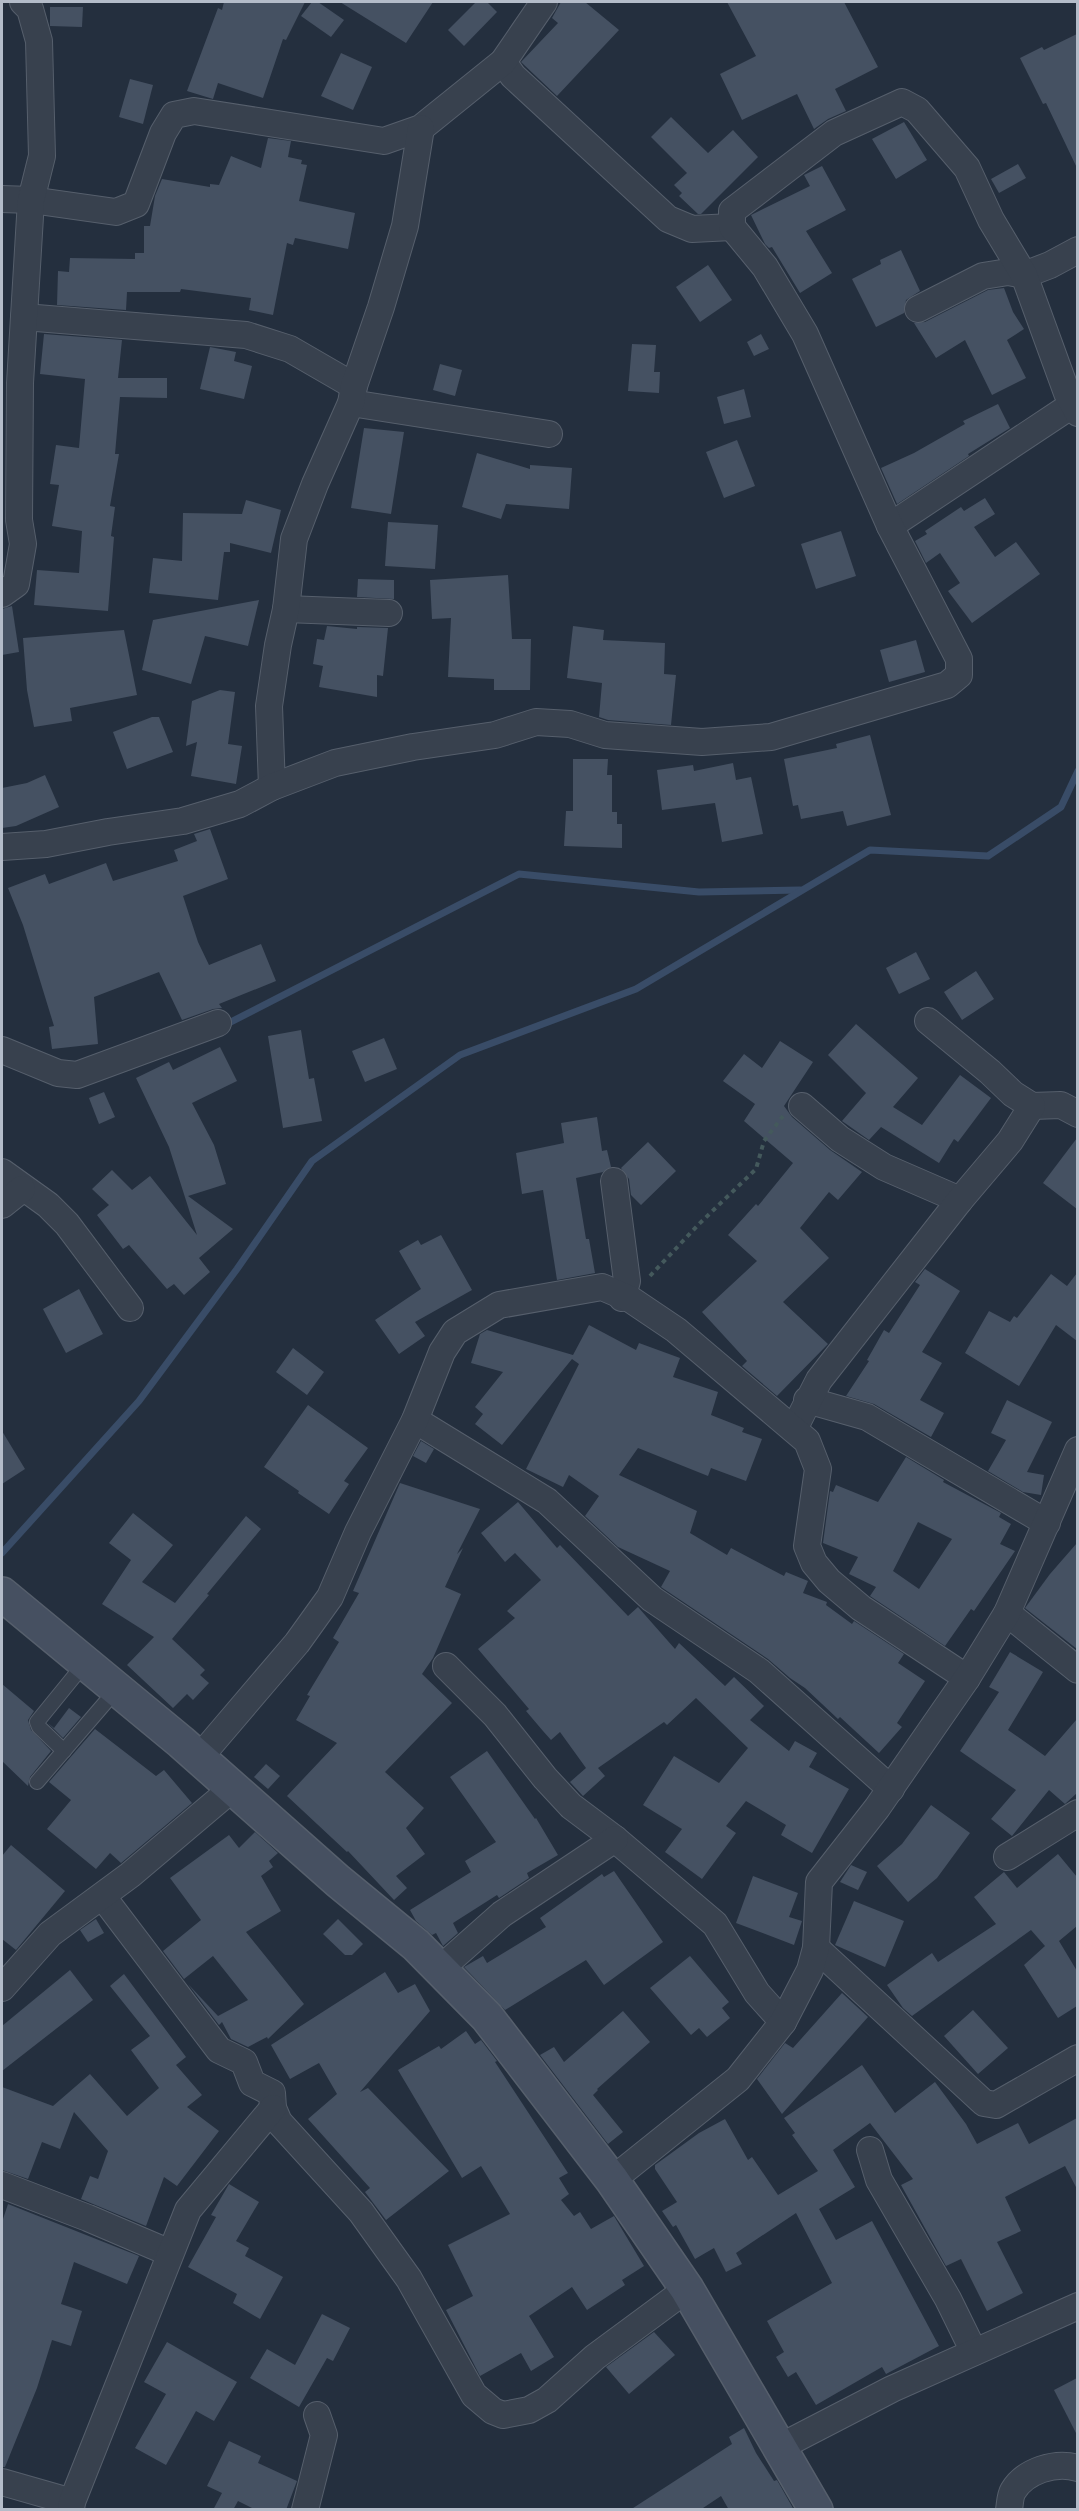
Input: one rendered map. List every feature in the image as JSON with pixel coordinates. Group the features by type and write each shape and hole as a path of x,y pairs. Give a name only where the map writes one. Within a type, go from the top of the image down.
{"street":[{"path":"2,594 16,585 23,544 19,520 11,387 24,317 31,200 42,156 39,41 30,9 23,2"},
{"path":"2,199 31,200 116,212 136,204 163,133 174,115 194,111 384,141 421,128 503,62 544,2"},
{"path":"503,62 513,76 668,219 692,229 732,227"},
{"path":"2,847 46,844 183,820 240,804 272,787 335,763 413,747 495,735 536,722 570,724 605,735 702,742 771,737 947,685 958,675 959,659 890,526 804,334 765,267 732,227 732,211 813,147 834,134 902,102 917,110 967,168 991,220 1024,275 1073,399 890,526"},
{"path":"272,787 269,706 286,609 294,539 352,395 405,226 421,128"},
{"path":"918,309 983,276 1008,272 1024,275 1050,265 1077,250"},
{"path":"24,317 246,335 290,349 352,395 549,434"},
{"path":"286,609 389,613"},
{"path":"928,1021 1013,1094 1032,1106 1061,1105 1077,1114"},
{"path":"2,1050 58,1073 78,1075 218,1023"},
{"path":"802,1106 840,1140 884,1167 960,1200"},
{"path":"794,1429 819,1380 960,1200 1010,1141 1032,1106"},
{"path":"2,1172 48,1205 67,1224 130,1308"},
{"path":"614,1181 627,1281 626,1298"},
{"path":"2,1205 22,1188"},
{"path":"199,1758 297,1643 330,1597 358,1532 415,1420 442,1352 455,1332 499,1305 602,1287 626,1298 676,1330 807,1441 818,1469 807,1546 814,1563 830,1581 861,1608 967,1678"},
{"path":"807,1400 867,1417 1047,1523"},
{"path":"415,1420 547,1501 652,1599 759,1671 891,1789"},
{"path":"612,2180 738,2079 783,2022 810,1970 816,1948 819,1882 891,1789 967,1678 1007,1613 1077,1450"},
{"path":"2,1594 234,1787 338,1881 416,1945 487,2017 612,2180 687,2289 816,2510"},
{"path":"1007,1613 1077,1670"},
{"path":"446,1666 495,1715 545,1778 571,1806 615,1839 715,1924 757,1993 783,2022"},
{"path":"2,1988 50,1934 103,1896 234,1787"},
{"path":"1006,1857 1077,1813"},
{"path":"440,1969 502,1914 615,1839"},
{"path":"103,1896 219,2050 244,2062 252,2083 272,2093 273,2108 279,2122 361,2212 409,2279 474,2395 493,2411 503,2415 529,2410 548,2400 595,2357 687,2289"},
{"path":"816,1948 984,2103 996,2105 1077,2058"},
{"path":"2,2482 71,2506 188,2210 273,2108"},
{"path":"870,2150 879,2180 948,2299 974,2352"},
{"path":"2,2185 170,2253"},
{"path":"778,2448 891,2389 1077,2306"},
{"path":"305,2510 324,2435 317,2415"},
{"path":"1009,2510 1012,2492 1027,2476 1046,2467 1077,2468"}],"lane":[{"path":"64,1751 39,1727 37,1722 86,1663"},
{"path":"37,1782 117,1689"}],"path":[{"path":"626,1298 756,1169 764,1141 785,1113 802,1106"}],"building":[{"path":"224,2 305,2 286,40 283,39 263,98 218,83 213,99 187,91 218,8 222,10"},
{"path":"312,2 318,2 344,20 331,37 301,16"},
{"path":"340,2 433,2 406,43"},
{"path":"476,2 487,2 497,12 464,46 448,30"},
{"path":"561,2 585,2 619,30 557,96 521,62 558,23 552,18"},
{"path":"727,2 844,2 878,67 835,89 846,111 828,119 814,129 797,94 742,120 720,74 756,56"},
{"path":"50,7 83,7 82,27 50,26"},
{"path":"1077,34 1077,168 1046,103 1043,104 1020,58 1042,47 1044,50"},
{"path":"341,53 372,67 353,110 321,96"},
{"path":"130,79 153,85 143,124 119,117"},
{"path":"671,117 708,153 733,130 758,157 701,214 698,214 679,196 682,193 674,185 687,173 651,137"},
{"path":"904,122 927,160 896,179 872,139"},
{"path":"268,138 291,141 288,157 302,160 301,164 307,165 299,201 355,213 348,249 295,238 293,245 287,243 273,315 249,310 251,298 181,289 180,292 127,292 126,310 57,305 58,271 69,272 70,258 135,259 135,253 144,253 144,226 150,226 155,196 162,179 210,187 210,184 219,185 231,156 261,168"},
{"path":"1018,164 1026,178 999,193 991,179"},
{"path":"822,166 846,210 806,231 832,273 800,293 772,247 769,248 765,244 751,215 810,186 804,175"},
{"path":"901,250 920,291 906,300 904,313 876,327 852,279 881,264 880,260"},
{"path":"708,265 732,300 700,322 676,287"},
{"path":"1004,288 1013,312 1024,329 1007,340 1026,378 992,395 965,340 936,358 914,323 925,322 988,290"},
{"path":"44,334 122,340 118,378 167,378 167,398 120,397 115,454 119,454 110,506 115,507 111,536 114,537 108,611 34,605 37,570 79,573 82,531 52,526 59,485 50,484 56,445 79,448 85,379 40,374"},
{"path":"761,334 769,349 754,356 747,342"},
{"path":"632,344 656,345 654,372 660,372 659,393 628,391"},
{"path":"210,347 236,352 234,361 252,366 244,399 200,389"},
{"path":"440,364 462,370 455,396 433,390"},
{"path":"744,389 751,417 724,424 717,397"},
{"path":"998,404 1010,428 968,454 969,456 897,504 881,468 914,453 965,424 963,421"},
{"path":"364,428 404,432 391,514 351,508"},
{"path":"737,440 755,486 724,498 706,452"},
{"path":"477,453 530,469 530,465 572,468 569,509 506,504 501,519 462,507"},
{"path":"985,498 995,514 974,527 995,557 1016,542 1040,574 972,623 948,591 960,583 940,553 926,563 915,541 927,534 925,531 961,507 964,511"},
{"path":"246,500 281,510 271,553 230,543 230,552 224,552 218,600 149,593 153,558 182,561 183,513 242,514"},
{"path":"388,522 438,525 435,569 385,566"},
{"path":"841,531 856,576 816,589 801,544"},
{"path":"508,575 512,639 531,639 530,690 494,690 494,679 448,677 451,618 432,619 430,580"},
{"path":"358,579 394,580 394,599 357,597"},
{"path":"259,600 248,646 205,636 191,684 142,670 153,620"},
{"path":"12,606 19,652 2,655 2,609"},
{"path":"327,626 357,629 357,627 388,628 383,676 377,675 377,697 319,687 323,666 313,664 317,639 324,640"},
{"path":"573,626 604,630 603,640 665,643 664,674 676,675 671,725 608,720 599,717 602,683 567,678"},
{"path":"124,630 137,695 70,708 72,721 34,727 27,690 23,638"},
{"path":"916,640 925,672 889,682 880,650"},
{"path":"220,690 235,692 228,744 242,746 236,784 191,776 197,742 186,746 192,701"},
{"path":"152,717 159,717 173,752 127,769 113,732"},
{"path":"870,735 891,815 847,826 843,811 801,819 798,805 793,806 784,759 837,748 836,744"},
{"path":"573,759 608,759 607,775 612,775 612,812 617,812 617,824 622,824 622,848 564,846 566,811 573,811"},
{"path":"733,763 736,780 751,777 763,834 722,842 715,803 662,810 657,770 693,765 694,771"},
{"path":"45,775 59,807 16,826 2,828 2,788 27,783"},
{"path":"210,829 228,879 183,896 198,942 209,965 261,944 276,981 219,1004 222,1008 182,1020 159,972 94,997 98,1044 52,1049 49,1027 54,1026 23,925 8,888 45,874 49,884 106,863 113,881 178,861 174,850 197,841 194,834"},
{"path":"916,952 930,979 899,994 886,968"},
{"path":"976,971 994,999 962,1020 944,992"},
{"path":"856,1024 918,1078 893,1107 922,1125 960,1075 991,1098 958,1142 954,1139 939,1163 881,1127 869,1140 842,1121 866,1093 828,1055"},
{"path":"301,1030 309,1079 314,1078 322,1121 283,1128 268,1036"},
{"path":"384,1038 397,1069 365,1082 352,1051"},
{"path":"780,1041 813,1062 784,1106 792,1117 830,1150 862,1172 838,1200 829,1192 800,1228 829,1258 783,1302 828,1344 777,1396 742,1366 747,1361 702,1312 757,1261 728,1235 756,1204 758,1206 793,1163 744,1121 755,1104 723,1081 744,1054 762,1068"},
{"path":"220,1047 237,1081 192,1103 214,1145 226,1184 188,1196 233,1229 199,1258 210,1272 184,1295 174,1284 167,1289 129,1245 123,1249 97,1215 109,1205 92,1189 112,1170 132,1190 150,1176 197,1235 169,1147 136,1078 169,1062 173,1070"},
{"path":"104,1092 115,1117 99,1124 89,1098"},
{"path":"597,1117 602,1151 607,1150 611,1167 603,1172 576,1178 586,1239 589,1239 595,1273 557,1280 543,1190 522,1194 516,1153 564,1143 561,1123"},
{"path":"1077,1138 1077,1209 1043,1183"},
{"path":"648,1142 676,1171 641,1205 631,1195 629,1179 621,1168"},
{"path":"441,1235 472,1290 415,1322 425,1336 399,1354 375,1320 421,1289 399,1251 418,1240 421,1245"},
{"path":"925,1269 960,1291 922,1352 942,1363 920,1400 944,1413 931,1437 874,1404 846,1396 869,1361 867,1360 884,1330 889,1333 920,1285 915,1282"},
{"path":"1077,1273 1077,1341 1056,1325 1019,1386 965,1353 989,1311 1010,1322 1014,1316 1017,1318 1051,1274 1067,1286"},
{"path":"79,1289 103,1334 66,1353 43,1309"},
{"path":"589,1325 636,1350 639,1343 680,1358 673,1377 718,1392 711,1415 744,1428 742,1432 762,1439 746,1481 711,1468 708,1476 638,1448 619,1475 697,1511 690,1533 727,1555 731,1548 784,1576 786,1572 808,1581 803,1593 827,1602 826,1605 852,1624 854,1621 904,1654 898,1663 925,1681 897,1723 902,1727 879,1753 840,1717 838,1719 805,1688 768,1659 661,1587 670,1571 618,1547 585,1516 599,1496 569,1475 563,1487 526,1469 579,1364 572,1359 502,1445 475,1424 483,1414 475,1407 503,1372 471,1363 480,1334 487,1330 573,1355"},
{"path":"293,1348 324,1372 307,1395 276,1372"},
{"path":"1007,1400 1052,1422 1027,1472 1044,1475 1041,1495 1023,1492 988,1471 1006,1440 991,1433"},
{"path":"308,1405 368,1448 344,1481 349,1484 329,1514 264,1467"},
{"path":"2,1431 25,1469 2,1484"},
{"path":"421,1441 434,1449 426,1463 413,1456"},
{"path":"906,1457 944,1480 943,1482 1001,1513 999,1517 1011,1524 1000,1544 1015,1551 974,1611 971,1609 945,1646 870,1596 876,1587 849,1574 858,1557 823,1543 830,1491 833,1492 836,1485 878,1502","holes":["918,1522 952,1539 919,1589 893,1571"]},
{"path":"400,1483 480,1509 457,1554 463,1548 445,1587 461,1594 433,1658 422,1674 452,1703 385,1772 424,1808 406,1828 425,1854 396,1876 407,1888 394,1900 348,1851 287,1796 337,1743 296,1720 310,1696 307,1695 339,1642 333,1638 359,1593 353,1591"},
{"path":"518,1502 557,1548 560,1545 628,1616 638,1607 675,1649 679,1643 725,1686 734,1677 764,1706 750,1720 789,1751 795,1741 817,1753 809,1767 849,1789 812,1853 781,1835 786,1825 746,1801 726,1826 736,1833 702,1879 665,1852 682,1829 643,1805 674,1756 719,1783 748,1748 696,1698 667,1725 664,1722 598,1768 605,1776 583,1796 570,1782 586,1768 560,1732 551,1740 526,1711 529,1709 478,1649 515,1618 507,1611 541,1580 515,1553 505,1562 481,1533"},
{"path":"133,1513 173,1545 142,1582 175,1603 246,1516 261,1529 172,1639 205,1670 200,1675 209,1683 193,1700 187,1694 173,1708 127,1665 154,1637 102,1604 131,1560 109,1543"},
{"path":"1077,1543 1077,1649 1025,1608"},
{"path":"1010,1652 1043,1672 1008,1730 1045,1756 1077,1719 1077,1793 1065,1804 1049,1790 1012,1836 991,1819 1016,1790 960,1751 999,1692 989,1687"},
{"path":"2,1684 34,1711 28,1720 31,1730 51,1751 30,1777 28,1786 2,1761"},
{"path":"69,1708 81,1717 63,1738 48,1723 54,1728"},
{"path":"95,1729 156,1776 164,1770 192,1803 121,1863 110,1853 96,1869 47,1829 71,1800 49,1782"},
{"path":"487,1751 536,1818 558,1855 527,1873 529,1878 499,1898 497,1895 453,1923 458,1933 443,1946 436,1933 432,1935 416,1921 410,1910 471,1872 465,1861 496,1842 450,1777"},
{"path":"266,1764 280,1776 268,1789 254,1777"},
{"path":"931,1805 970,1833 937,1878 908,1902 877,1866 902,1844"},
{"path":"255,1832 278,1853 269,1861 273,1867 261,1876 281,1911 246,1932 304,2004 268,2039 267,2037 248,2047 231,2039 222,2022 219,2025 188,1984 218,2016 248,2000 213,1956 184,1979 163,1951 201,1920 170,1878 229,1835 239,1848"},
{"path":"11,1845 65,1891 16,1950 2,1939 2,1856"},
{"path":"1058,1854 1077,1877 1077,1926 1059,1941 1077,1971 1077,2006 1058,2018 1024,1965 1045,1946 1031,1930 912,2016 903,2008 887,1985 932,1953 938,1962 996,1924 974,1897 1004,1872 1017,1888"},
{"path":"851,1865 867,1872 858,1890 840,1882"},
{"path":"614,1871 663,1942 604,1985 586,1960 505,2010 464,1967 483,1956 487,1963 546,1927 540,1918 602,1874 604,1877"},
{"path":"753,1876 798,1893 789,1917 802,1921 794,1945 736,1923"},
{"path":"854,1901 904,1921 885,1967 835,1945"},
{"path":"96,1919 104,1933 88,1942 80,1930"},
{"path":"338,1919 363,1944 352,1955 345,1955 323,1934"},
{"path":"690,1956 729,2002 722,2008 730,2018 707,2037 699,2028 691,2035 650,1988"},
{"path":"70,1970 93,2000 2,2071 2,2026"},
{"path":"385,1972 398,1993 415,1984 430,2011 360,2092 368,2088 449,2171 386,2220 365,2192 370,2188 308,2119 337,2094 319,2063 290,2079 271,2045"},
{"path":"124,1974 186,2057 176,2065 202,2095 187,2107 219,2131 177,2186 164,2177 146,2226 81,2199 90,2176 98,2179 108,2151 74,2112 60,2149 42,2142 28,2179 2,2170 2,2087 53,2106 90,2074 127,2116 159,2088 131,2050 150,2036 110,1986"},
{"path":"842,1993 868,2017 782,2114 757,2079 785,2043 793,2048"},
{"path":"973,2010 1008,2048 978,2074 944,2036"},
{"path":"623,2011 650,2042 593,2095 623,2132 608,2144 540,2055 554,2047 564,2062"},
{"path":"466,2031 475,2044 481,2040 497,2061 495,2062 568,2173 559,2178 569,2194 561,2200 574,2216 580,2212 591,2229 614,2216 644,2266 622,2280 625,2285 587,2310 572,2287 529,2316 554,2357 531,2371 521,2353 480,2376 446,2310 473,2296 448,2245 510,2214 481,2166 462,2178 398,2070 439,2046 441,2049"},
{"path":"862,2065 895,2113 935,2082 966,2124 977,2144 1018,2123 1029,2144 1077,2118 1077,2189 1065,2166 1005,2197 1021,2231 997,2242 1023,2293 987,2311 961,2259 946,2266 901,2185 913,2179 870,2123 833,2150 855,2187 819,2209 836,2240 872,2221 939,2346 886,2374 882,2367 816,2405 796,2372 788,2377 776,2357 784,2352 767,2321 832,2283 796,2213 736,2253 742,2264 726,2272 714,2248 695,2259 676,2225 673,2227 662,2211 677,2202 655,2169 655,2165 699,2133 725,2119 748,2160 752,2157 778,2195 818,2171 792,2135 795,2133 784,2118"},
{"path":"229,2184 259,2202 236,2241 249,2248 245,2256 283,2277 260,2319 233,2303 237,2294 188,2267 216,2217 211,2215"},
{"path":"8,2204 139,2256 127,2284 74,2262 61,2304 82,2311 71,2346 52,2340 37,2388 5,2467 2,2467 2,2222"},
{"path":"322,2314 350,2328 333,2361 327,2358 299,2407 250,2378 267,2349 295,2365"},
{"path":"654,2332 675,2355 629,2394 606,2367"},
{"path":"167,2342 237,2382 214,2421 196,2411 166,2465 135,2448 166,2394 144,2382"},
{"path":"1077,2378 1077,2435 1054,2390"},
{"path":"744,2428 756,2453 774,2481 777,2480 794,2510 729,2510 721,2496 700,2510 630,2510 732,2444 729,2437"},
{"path":"229,2441 261,2456 258,2463 297,2481 286,2510 256,2510 238,2501 233,2510 213,2510 222,2493 207,2486"}],"waterway":[{"path":"2,1553 139,1401 237,1269 312,1161 460,1055 636,989 870,850 988,856 1061,807 1078,771"},
{"path":"225,1025 519,874 699,892 800,890"}]}
